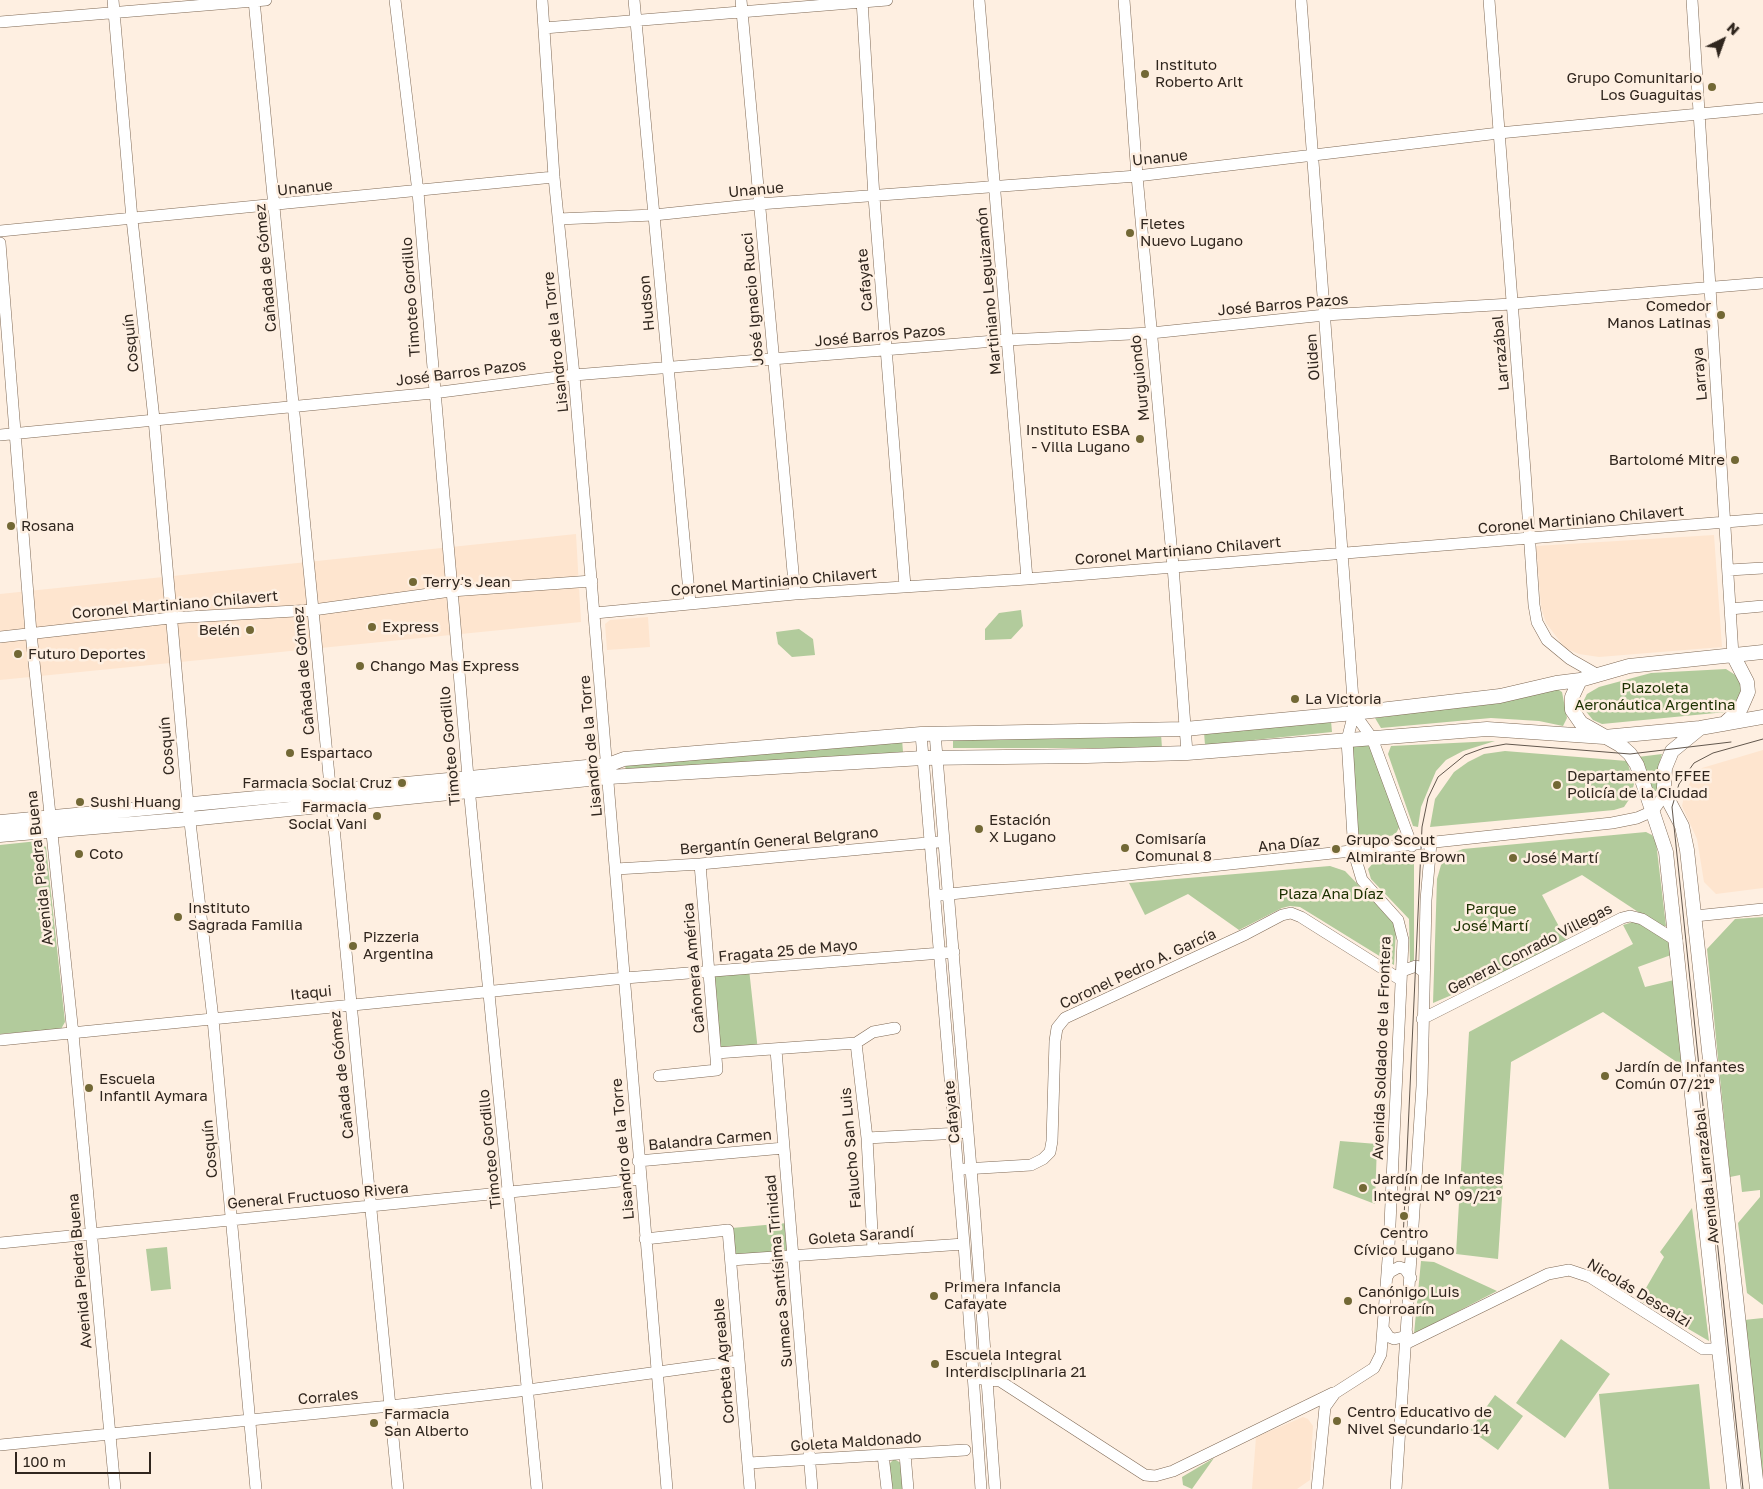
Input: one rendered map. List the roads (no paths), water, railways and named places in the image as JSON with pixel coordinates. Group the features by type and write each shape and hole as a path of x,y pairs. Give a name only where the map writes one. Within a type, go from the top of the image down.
{"main road":[{"path":"608,771 624,759 921,734 1185,729 1354,713 1500,696 1556,683 1580,680 1598,674 1645,664 1763,652"},
{"path":"1724,725 1741,708 1748,692 1747,682 1733,655"},
{"name":"Avenida Larrazábal","path":"1580,680 1572,697 1572,710 1581,723 1620,744 1630,754 1637,765 1666,852 1734,1489"},
{"path":"189,812 330,790 469,784 608,771 930,757 1039,757 1187,752 1487,729 1604,737 1724,725 1763,717"},
{"name":"Avenida Larrazábal","path":"1700,728 1672,751 1665,768 1665,794 1685,835 1757,1489"},
{"path":"0,835 51,824 189,812 330,805 469,784"},
{"path":"0,822 51,824"},
{"path":"1681,989 1703,987"},
{"path":"1716,1307 1737,1305"}],"street":[{"name":"Cosquín","path":"113,0 132,218 154,419 170,618 189,812 213,1019 256,1489"},
{"path":"0,22 114,14 258,0"},
{"name":"Cañada de Gómez","path":"258,0 330,805 398,1489"},
{"name":"Timoteo Gordillo","path":"395,0 418,192 433,393 451,591 537,1489"},
{"name":"Lisandro de la Torre","path":"542,0 554,177 595,612 638,1161 667,1489"},
{"name":"Hudson","path":"634,0 690,603"},
{"name":"José Ignacio Rucci","path":"741,0 796,594"},
{"path":"544,28 742,14 887,0"},
{"name":"Martiniano Leguizamón","path":"979,0 1027,579"},
{"name":"Murguiondo","path":"1124,0 1150,333 1173,566 1187,752"},
{"name":"Oliden","path":"1301,0 1326,315 1354,713"},
{"name":"Larrazábal","path":"1488,0 1534,605 1541,631 1561,653 1598,674"},
{"name":"Larraya","path":"1692,0 1701,115 1709,288 1726,522 1733,655"},
{"name":"Cafayate","path":"862,1 874,197 905,586"},
{"name":"Unanue","path":"558,219 654,215 759,204 996,188 1137,176 1499,133 1763,108"},
{"name":"Unanue","path":"0,231 275,206 554,177"},
{"name":"Avenida Piedra Buena","path":"0,243 31,633 73,1034 115,1489"},
{"name":"José Barros Pazos","path":"0,434 433,393 574,375 1007,340 1150,333 1326,315 1511,304 1763,283"},
{"name":"Coronel Martiniano Chilavert","path":"595,612 796,594 1027,579 1763,519"},
{"path":"1729,570 1763,568"},
{"name":"Coronel Martiniano Chilavert","path":"0,637 170,618 314,610 451,591 592,581"},
{"path":"1730,609 1763,606"},
{"path":"1354,713 1372,738 1412,846"},
{"name":"Avenida Soldado de la Frontera","path":"986,1378 1000,1381 1145,1475 1155,1476 1173,1471 1335,1393 1367,1375 1374,1368 1381,1354 1387,1276 1403,940 1401,926 1385,903 1362,880 1354,853 1347,740 1354,713"},
{"name":"Cafayate","path":"935,733 930,757 930,843 964,1244 981,1489"},
{"name":"Cafayate","path":"921,734 930,757 944,842 995,1489"},
{"path":"1653,811 1665,794"},
{"name":"Ana Díaz","path":"935,896 1089,878 1354,853 1612,823 1637,818 1653,811"},
{"name":"Bergantín General Belgrano","path":"616,869 700,864 944,842"},
{"path":"1396,1489 1422,1086 1422,1019 1431,843"},
{"name":"Cañonera América","path":"659,1076 717,1070 700,864"},
{"path":"1695,916 1763,909"},
{"name":"Coronel Pedro A. García","path":"958,1169 1031,1165 1043,1159 1050,1152 1052,1142 1055,1042 1057,1028 1065,1018 1246,934 1282,915 1291,913 1301,917 1402,976"},
{"name":"General Conrado Villegas","path":"1422,1019 1622,918 1630,916 1642,919 1677,941"},
{"name":"Fragata 25 de Mayo","path":"625,978 954,952"},
{"path":"1402,976 1416,966 1424,972"},
{"name":"Itaqui","path":"0,1040 625,978"},
{"path":"716,1053 856,1043 872,1032 894,1028"},
{"name":"Falucho San Luis","path":"856,1043 867,1138 873,1250"},
{"name":"Sumaca Santísima Trinidad","path":"776,1050 812,1489"},
{"path":"867,1138 968,1132"},
{"name":"Balandra Carmen","path":"638,1161 784,1148"},
{"name":"General Fructuoso Rivera","path":"0,1243 640,1179"},
{"name":"Corbeta Agreable","path":"646,1239 728,1230 750,1489"},
{"name":"Goleta Sarandí","path":"731,1260 964,1244"},
{"path":"1387,1276 1399,1267 1405,1269 1411,1278"},
{"name":"Nicolás Descalzi","path":"1407,1338 1548,1274 1569,1270 1590,1277 1702,1348 1713,1349 1719,1345"},
{"path":"1383,1328 1385,1333 1394,1339 1407,1338"},
{"name":"Corrales","path":"0,1444 390,1406 528,1390 738,1361"},
{"path":"973,1379 986,1378"},
{"path":"1317,1489 1322,1418 1325,1407 1335,1393"},
{"name":"Goleta Maldonado","path":"749,1463 965,1450"},
{"path":"905,1454 908,1489"},
{"path":"883,1455 887,1489"}],"tram line":[{"path":"1743,1489 1672,807 1679,784 1694,763 1713,753 1763,739"},
{"path":"1403,1240 1422,827 1428,798 1438,777 1465,755 1484,748 1506,744 1630,754 1731,742"}],"place":[{"name":"Instituto Roberto Arlt","path":"1145,74"},
{"name":"Grupo Comunitario Los Guaguitas","path":"1712,87"},
{"name":"Fletes Nuevo Lugano","path":"1130,233"},
{"name":"Comedor Manos Latinas","path":"1721,315"},
{"name":"Instituto ESBA - Villa Lugano","path":"1140,439"},
{"name":"Bartolomé Mitre","path":"1735,460"},
{"name":"Rosana","path":"11,526"},
{"name":"Terry's Jean","path":"413,582"},
{"name":"Express","path":"372,627"},
{"name":"Belén","path":"250,630"},
{"name":"Futuro Deportes","path":"18,654"},
{"name":"Chango Mas Express","path":"360,666"},
{"name":"La Victoria","path":"1295,699"},
{"name":"Espartaco","path":"290,753"},
{"name":"Farmacia Social Cruz","path":"402,783"},
{"name":"Departamento FFEE Policía de la Ciudad","path":"1557,785"},
{"name":"Sushi Huang","path":"80,802"},
{"name":"Farmacia Social Vani","path":"377,816"},
{"name":"Estación X Lugano","path":"979,829"},
{"name":"Comisaría Comunal 8","path":"1125,848"},
{"name":"Grupo Scout Almirante Brown","path":"1336,849"},
{"name":"Coto","path":"79,854"},
{"name":"José Martí","path":"1513,858"},
{"name":"Instituto Sagrada Familia","path":"178,917"},
{"name":"Pizzeria Argentina","path":"353,946"},
{"name":"Jardín de Infantes Común 07/21°","path":"1605,1076"},
{"name":"Escuela Infantil Aymara","path":"89,1088"},
{"name":"Jardín de Infantes Integral Nº 09/21º","path":"1363,1188"},
{"name":"Centro Cívico Lugano","path":"1404,1216"},
{"name":"Primera Infancia Cafayate","path":"934,1296"},
{"name":"Canónigo Luis Chorroarín","path":"1348,1301"},
{"name":"Escuela Integral Interdisciplinaria 21","path":"935,1364"},
{"name":"Centro Educativo de Nivel Secundario 14","path":"1337,1421"},
{"name":"Farmacia San Alberto","path":"374,1423"}],"park label":[{"name":"Plazoleta Aeronáutica Argentina","path":"1655,696"},
{"name":"Plaza Ana Díaz","path":"1331,894"},
{"name":"Parque José Martí","path":"1491,918"}]}
